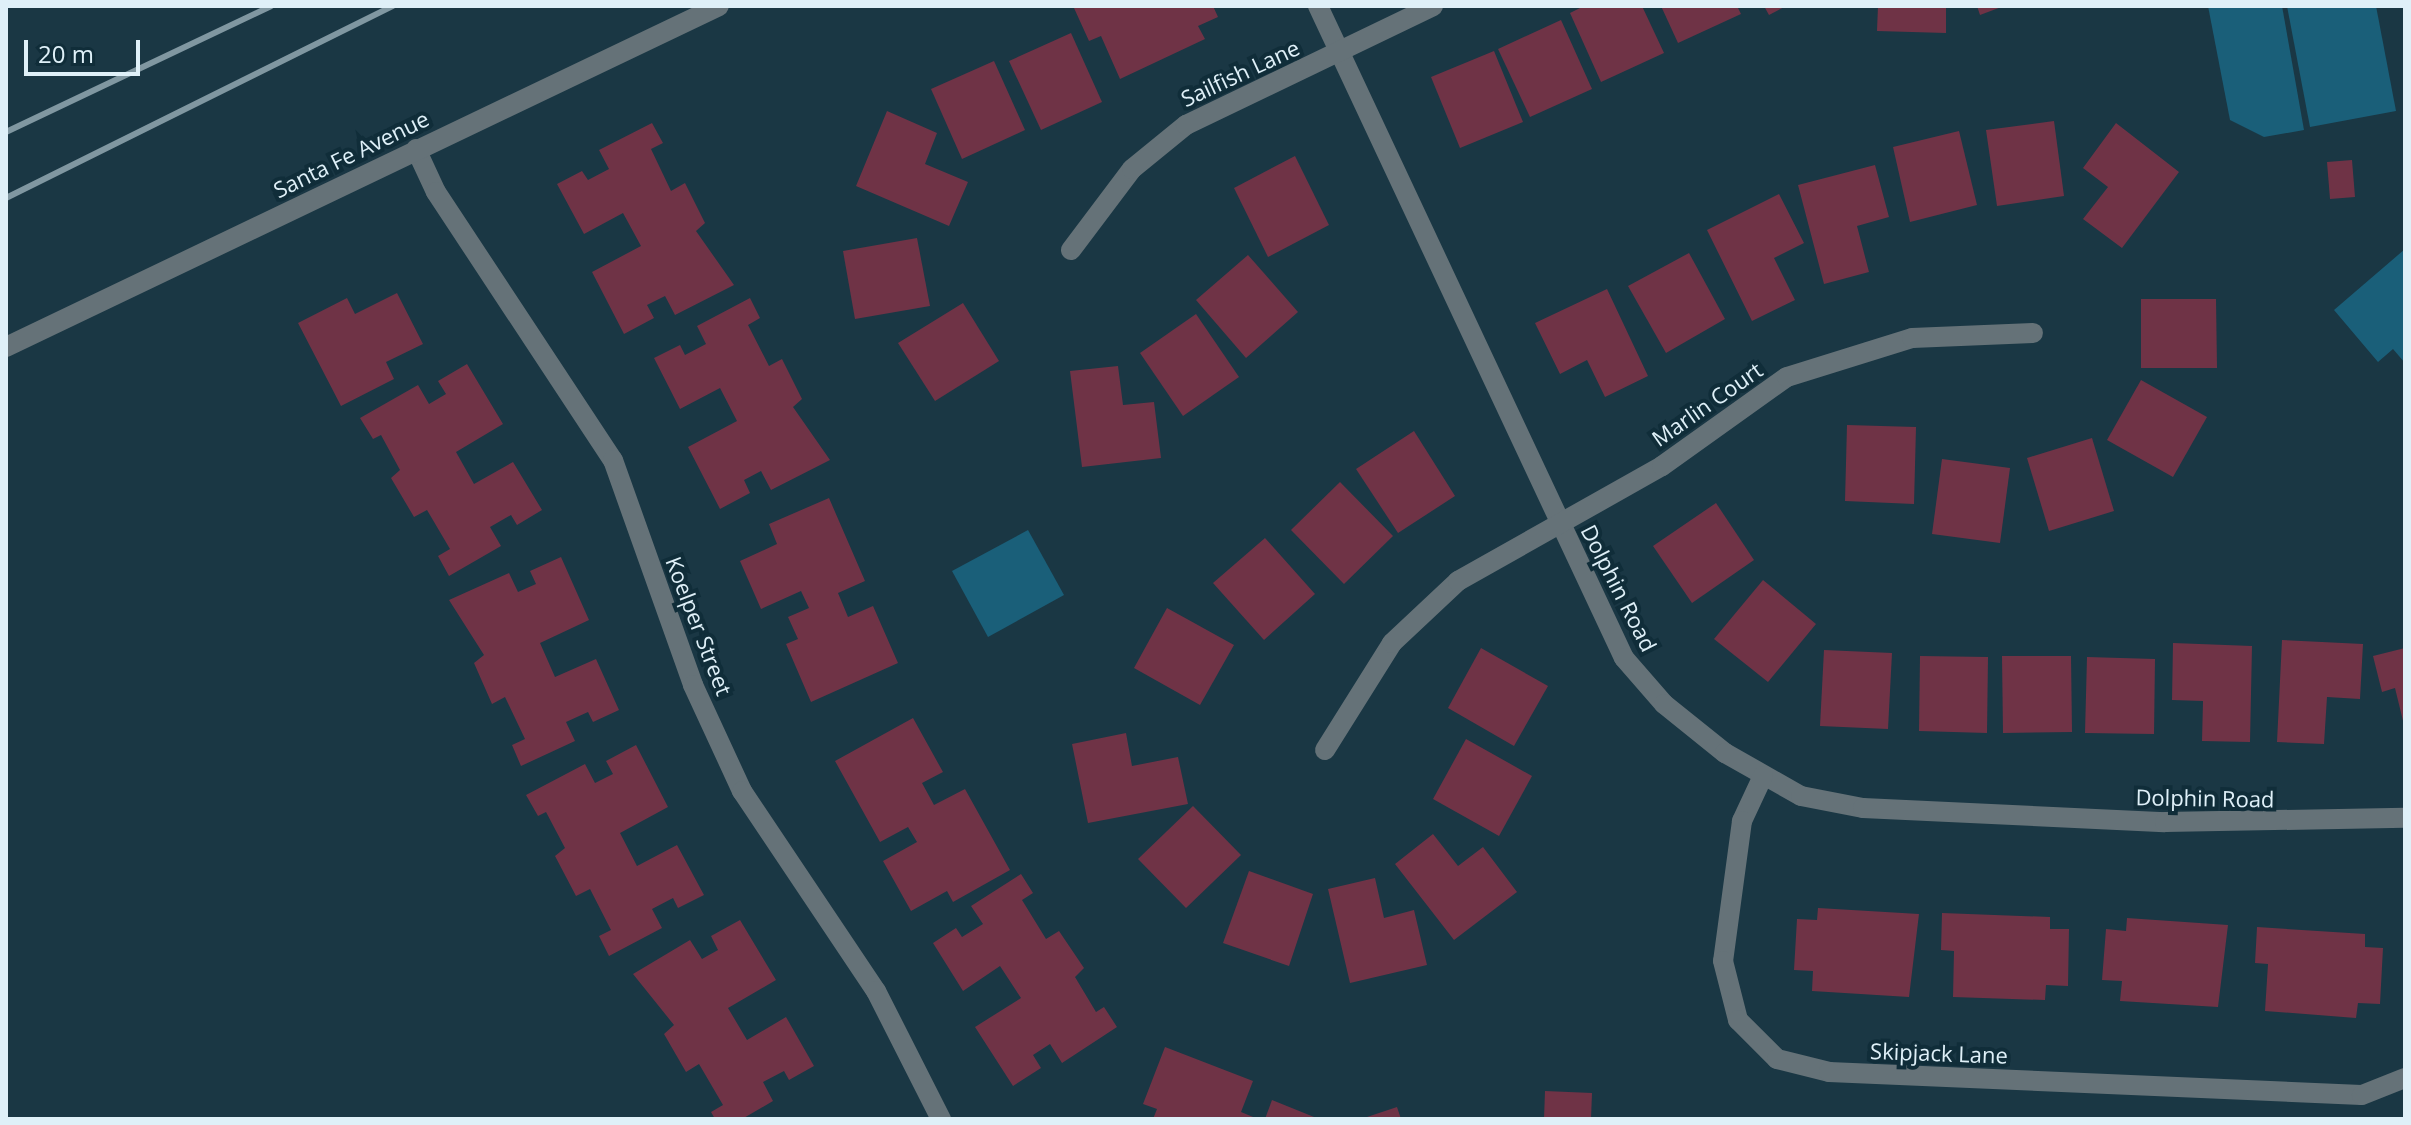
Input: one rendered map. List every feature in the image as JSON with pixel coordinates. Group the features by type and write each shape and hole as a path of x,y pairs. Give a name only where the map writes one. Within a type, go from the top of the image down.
{"street":[{"name":"Santa Fe Avenue","path":"6,347 719,6"},
{"name":"Dolphin Road","path":"1318,6 1624,658 1664,704 1763,776 1801,796 1863,808 2165,822 2405,818"},
{"name":"Sailfish Lane","path":"1071,250 1132,169 1186,125 1433,6"},
{"name":"Koelper Street","path":"416,149 436,192 613,460 693,685 742,791 876,991 941,1119"},
{"name":"Marlin Court","path":"1560,524 1662,466 1741,405 1829,359 1912,338 2033,333"},
{"path":"1325,750 1392,643 1458,581 1560,524"},
{"name":"Skipjack Lane","path":"1763,776 1742,821 1723,961 1738,1020 1777,1059 1829,1072 2362,1095 2405,1078"}],"shaded area":[{"path":"2208,6 2282,6 2304,130 2264,137 2230,120"},
{"path":"2287,6 2376,6 2396,111 2310,127"},
{"path":"2405,249 2405,363 2393,349 2378,362 2334,310"},
{"path":"1028,530 1064,595 988,637 952,571"}],"building":[{"path":"1213,6 1218,17 1198,26 1205,39 1120,79 1101,36 1089,41 1074,8"},
{"path":"1584,6 1642,6 1664,53 1601,82 1570,13"},
{"path":"1661,6 1737,6 1741,14 1678,43"},
{"path":"1764,6 1786,6 1769,15"},
{"path":"1878,6 1946,6 1946,33 1877,31"},
{"path":"1977,6 2004,6 1980,15"},
{"path":"1561,20 1592,89 1530,117 1498,49"},
{"path":"1071,33 1102,102 1041,130 1009,61"},
{"path":"1494,51 1523,122 1460,148 1431,77"},
{"path":"994,61 1025,130 962,159 931,89"},
{"path":"887,111 937,133 925,164 968,182 949,226 856,186"},
{"path":"2054,121 2064,196 1997,206 1986,130"},
{"path":"652,123 663,143 651,149 671,191 685,183 705,223 696,231 734,285 675,315 665,296 647,305 654,318 624,334 592,272 641,246 623,213 584,234 557,184 582,171 588,180 609,169 599,150"},
{"path":"2116,123 2179,172 2122,248 2083,219 2108,187 2083,168"},
{"path":"1959,131 1977,205 1910,222 1893,147"},
{"path":"1295,156 1329,225 1268,257 1234,188"},
{"path":"2352,160 2355,197 2330,199 2327,162"},
{"path":"1875,165 1889,217 1857,226 1869,272 1824,284 1798,185"},
{"path":"1779,194 1804,243 1774,258 1795,300 1752,321 1707,230"},
{"path":"917,238 930,306 855,319 843,251"},
{"path":"1689,253 1725,319 1666,353 1628,286"},
{"path":"1248,255 1298,312 1246,358 1196,300"},
{"path":"1607,289 1648,376 1605,397 1587,360 1560,374 1535,323"},
{"path":"397,293 423,344 386,362 394,379 341,406 298,323 347,298 355,314"},
{"path":"750,298 760,318 748,325 769,366 782,359 802,399 793,407 830,460 771,490 761,471 744,480 750,493 720,509 688,447 737,421 720,388 680,409 654,358 680,345 685,355 706,344 697,326"},
{"path":"2141,299 2216,299 2217,368 2141,368"},
{"path":"963,303 999,361 935,401 898,343"},
{"path":"1196,314 1239,377 1183,416 1140,353"},
{"path":"467,364 503,424 456,452 474,484 513,462 542,510 517,525 511,515 490,527 501,546 449,576 438,556 450,549 427,510 414,517 391,478 400,470 381,435 373,439 360,418 418,385 429,404 446,394 438,381"},
{"path":"1118,366 1123,405 1154,402 1161,458 1082,467 1070,371"},
{"path":"2141,380 2207,417 2173,477 2107,440"},
{"path":"1847,425 1916,427 1914,504 1845,501"},
{"path":"1414,431 1455,496 1398,533 1356,469"},
{"path":"2092,438 2114,511 2049,531 2027,458"},
{"path":"1942,459 2010,468 2000,543 1932,534"},
{"path":"1340,482 1393,536 1344,584 1291,530"},
{"path":"829,498 865,581 838,593 848,617 873,606 898,663 811,702 786,644 798,639 788,617 809,608 801,591 761,609 740,561 777,544 769,524"},
{"path":"1716,503 1754,560 1692,603 1653,546"},
{"path":"1265,538 1315,594 1264,640 1213,583"},
{"path":"561,557 589,620 540,643 555,677 596,659 619,710 593,722 588,712 566,722 575,741 521,766 512,745 525,739 505,697 492,704 474,663 484,655 449,600 509,573 518,592 536,584 530,571"},
{"path":"1763,580 1816,624 1768,682 1714,639"},
{"path":"1167,608 1234,645 1200,705 1134,668"},
{"path":"2282,640 2363,644 2360,699 2327,697 2324,744 2277,742"},
{"path":"2173,643 2252,646 2250,742 2202,741 2203,701 2172,700"},
{"path":"1481,648 1548,686 1514,746 1448,708"},
{"path":"2405,648 2404,725 2395,688 2382,692 2373,656"},
{"path":"1824,650 1892,653 1888,729 1820,726"},
{"path":"1920,656 1988,657 1987,733 1919,731"},
{"path":"2002,656 2071,656 2072,732 2003,733"},
{"path":"2087,657 2155,659 2154,734 2085,733"},
{"path":"913,718 943,772 922,783 934,805 965,789 1010,870 953,902 947,891 911,911 883,861 917,842 908,827 880,842 835,761"},
{"path":"1126,733 1132,766 1178,757 1188,804 1088,823 1072,744"},
{"path":"1466,739 1532,776 1499,836 1433,799"},
{"path":"636,745 668,807 620,833 637,866 677,845 704,895 678,908 673,898 652,909 662,928 609,956 599,936 611,930 590,889 576,896 555,856 565,848 546,812 538,816 526,795 585,764 595,783 613,774 606,761"},
{"path":"1193,806 1241,855 1186,908 1138,859"},
{"path":"1433,834 1458,866 1483,847 1517,892 1454,940 1395,864"},
{"path":"1249,871 1313,894 1289,966 1223,943"},
{"path":"1021,874 1033,893 1022,900 1046,939 1059,931 1084,968 1075,977 1096,1012 1104,1007 1117,1027 1062,1063 1050,1044 1033,1055 1041,1068 1013,1086 975,1027 1021,998 1000,966 963,991 933,943 956,928 962,937 983,924 971,906"},
{"path":"1375,878 1384,918 1414,910 1427,965 1350,983 1328,889"},
{"path":"1818,908 1919,914 1909,997 1812,991 1813,971 1794,970 1797,919 1817,920"},
{"path":"1942,913 2050,917 2050,929 2069,929 2068,986 2046,985 2045,1000 1953,997 1954,951 1941,950"},
{"path":"2127,918 2228,925 2218,1007 2120,1001 2122,981 2102,980 2106,929 2126,931"},
{"path":"740,920 776,980 728,1008 747,1040 786,1017 814,1066 789,1080 784,1071 763,1082 773,1101 742,1119 715,1119 711,1112 723,1105 699,1064 686,1072 664,1034 674,1025 633,974 690,940 702,959 718,950 711,936"},
{"path":"2257,927 2365,934 2365,947 2383,948 2380,1004 2358,1003 2356,1018 2265,1011 2268,964 2255,963"},
{"path":"1165,1047 1253,1081 1241,1112 1258,1119 1153,1119 1157,1109 1143,1104"},
{"path":"1545,1091 1592,1093 1591,1119 1544,1119"},
{"path":"1272,1100 1319,1119 1265,1119"},
{"path":"1397,1107 1401,1119 1364,1119 1364,1118"}],"railway":[{"path":"6,132 271,6"},
{"path":"6,198 393,6"}]}
